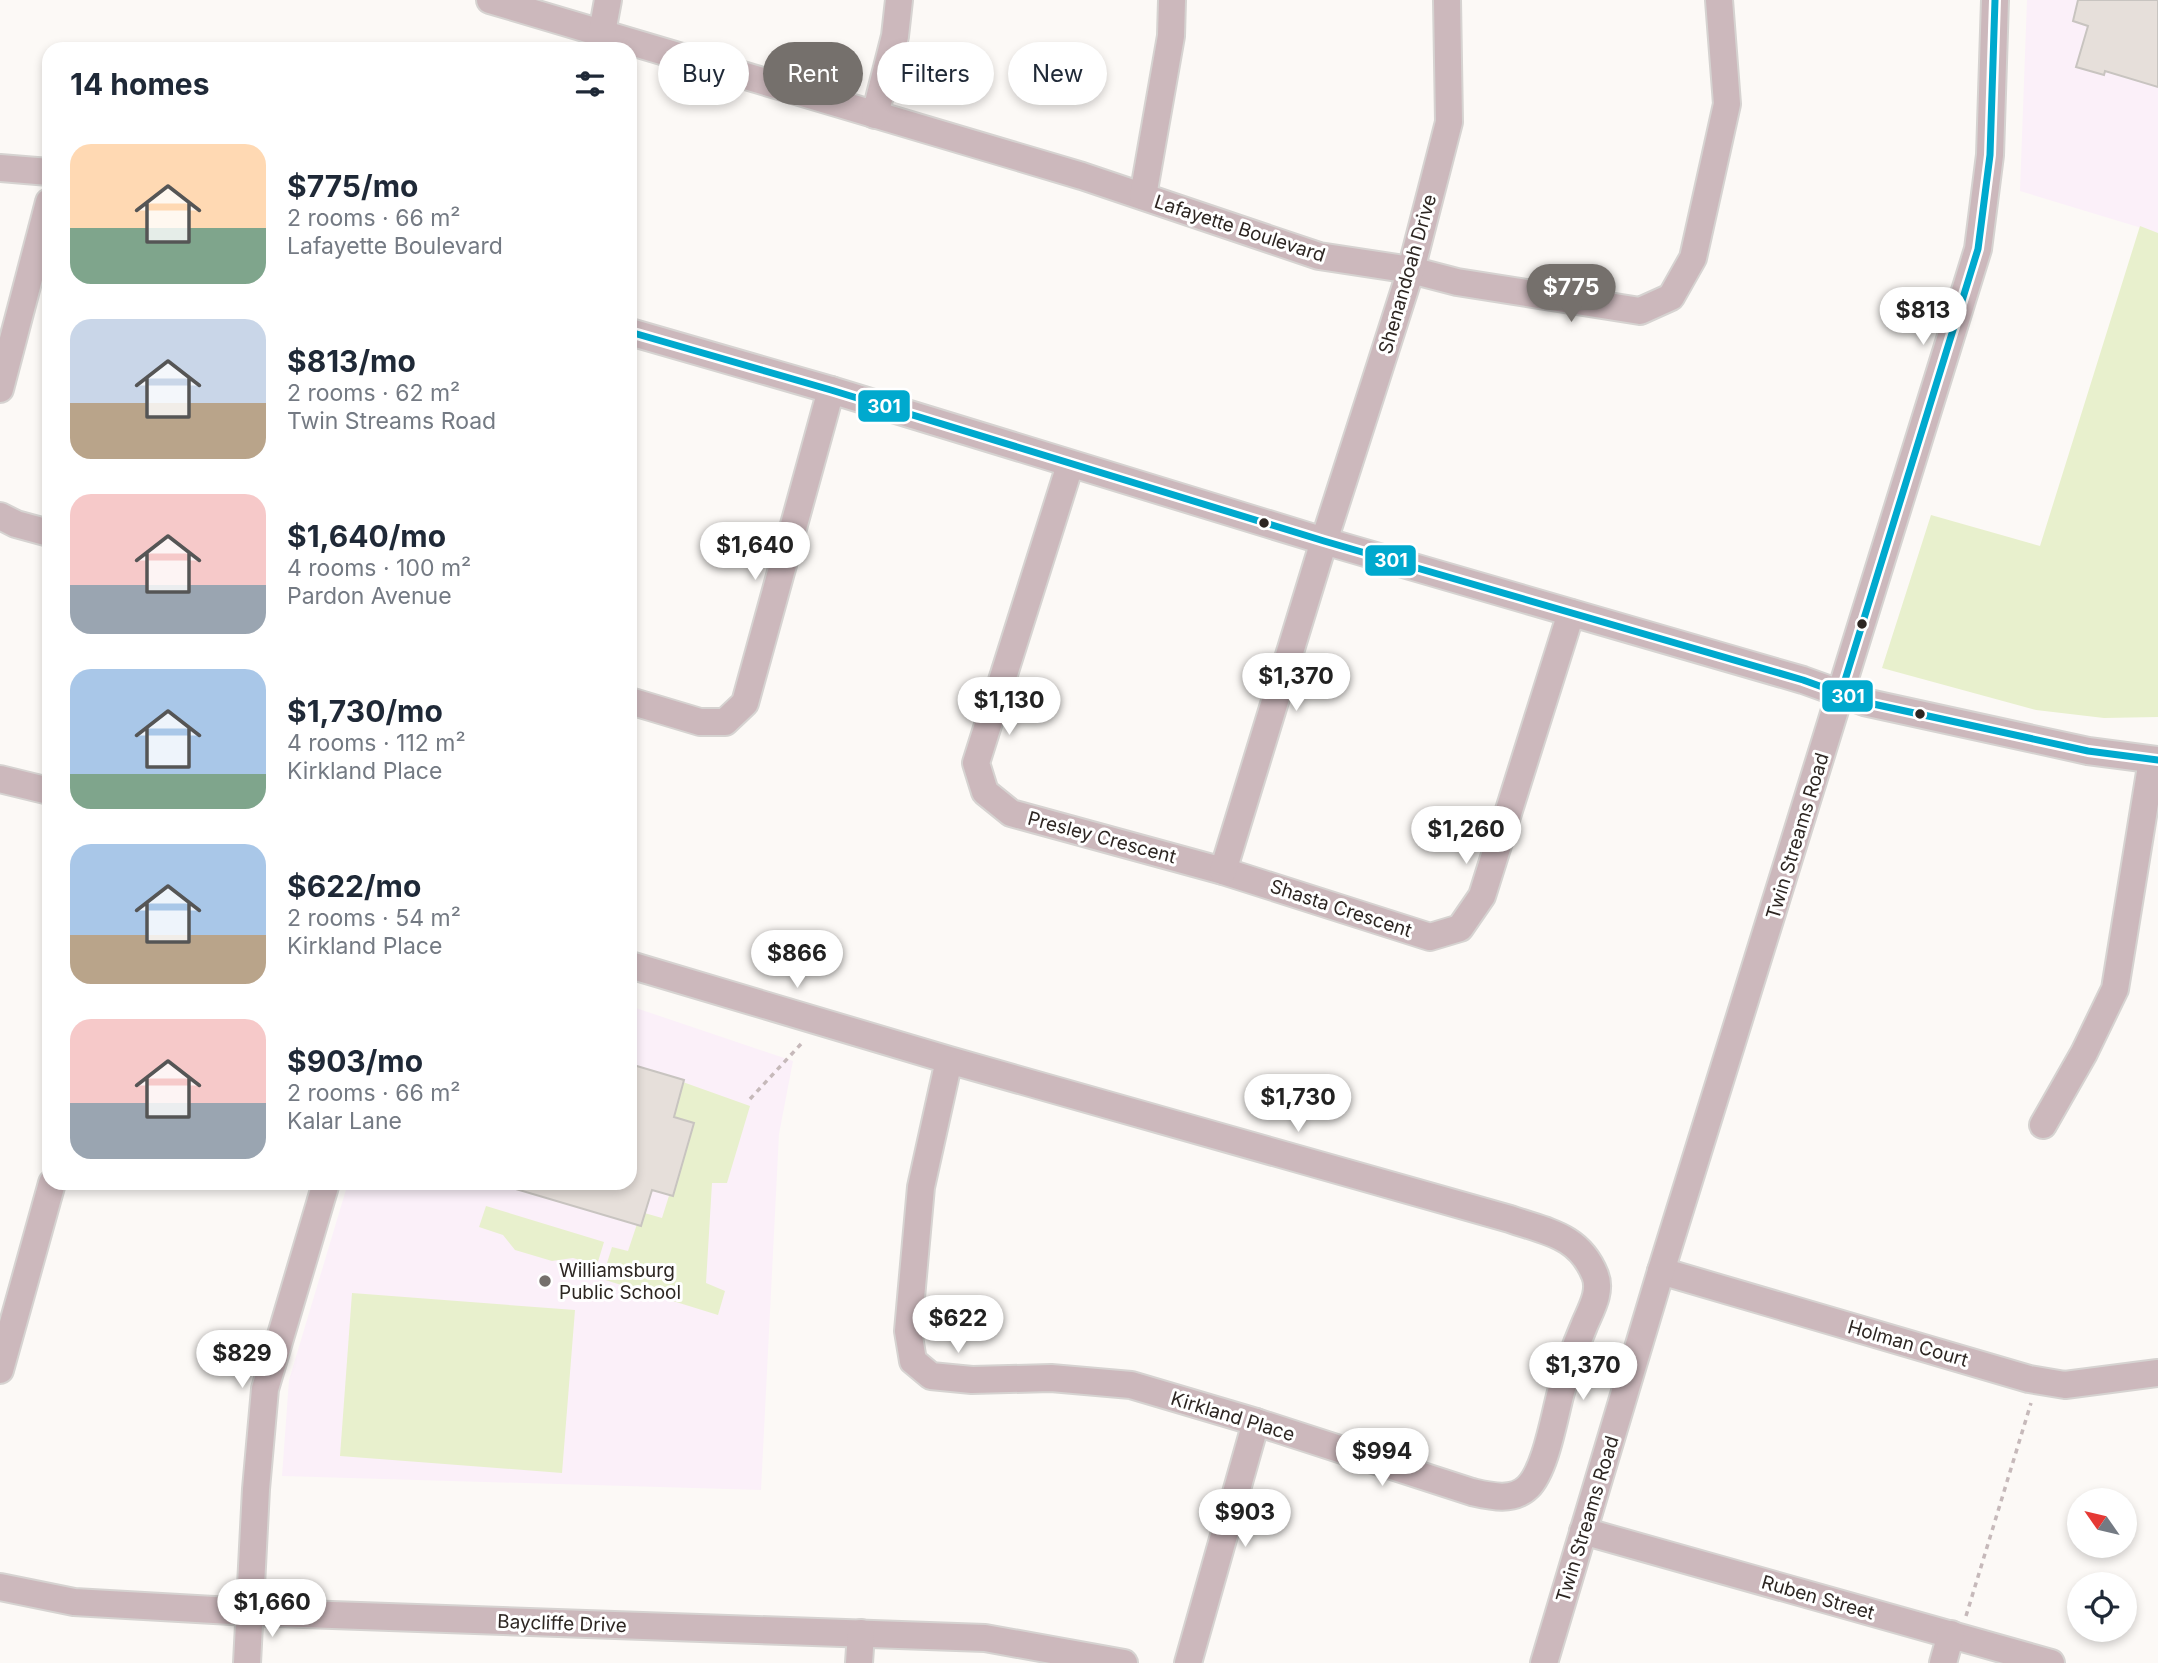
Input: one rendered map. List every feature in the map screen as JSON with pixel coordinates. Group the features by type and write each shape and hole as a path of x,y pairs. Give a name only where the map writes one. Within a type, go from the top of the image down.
{"street":[{"name":"Lafayette Boulevard","path":"490,0 601,41"},
{"path":"601,41 608,0"},
{"path":"875,115 895,36 899,0"},
{"path":"1143,196 1171,36 1172,0"},
{"name":"Shenandoah Drive","path":"1324,541 1411,270 1450,122 1447,0"},
{"name":"Lafayette Boulevard","path":"637,51 875,115 1082,176 1319,256 1411,270 1457,282 1640,311 1671,297 1693,258 1727,104 1719,0"},
{"name":"Twin Streams Road","path":"1544,1663 1661,1271 1978,249 1990,155 1995,0"},
{"path":"0,168 42,171"},
{"path":"0,389 42,229"},
{"path":"637,334 831,390 1324,541 1803,680 1864,702 2074,749 2155,760 2115,989 2084,1053 2043,1125"},
{"path":"637,703 700,722 725,722 745,703 831,390"},
{"name":"Presley Crescent","path":"1070,465 976,762 985,792 1012,813 1223,871"},
{"path":"0,516 16,524 42,531"},
{"path":"1223,871 1324,541"},
{"name":"Shasta Crescent","path":"1223,871 1430,937 1460,928 1482,895 1571,613"},
{"path":"0,779 42,789"},
{"name":"Kirkland Place","path":"637,967 949,1060 1510,1219 1566,1239 1580,1248 1597,1277 1597,1295 1562,1389 1539,1470 1527,1488 1515,1494 1497,1497 1472,1492 1256,1422 1131,1385 1051,1378 972,1380 931,1376 913,1361 908,1331 920,1187 949,1060"},
{"path":"0,1370 5,1330 50,1190"},
{"path":"247,1663 256,1489 265,1389 324,1190"},
{"name":"Holman Court","path":"1661,1271 2038,1380 2065,1385 2158,1373"},
{"path":"1188,1663 1256,1422"},
{"name":"Ruben Street","path":"1583,1531 2052,1663"},
{"name":"Baycliffe Drive","path":"0,1587 74,1602 249,1612 985,1638 1124,1663"},
{"path":"859,1663 861,1633"},
{"path":"1943,1663 1951,1634"}],"path":[{"path":"750,1099 801,1044"},
{"path":"1951,1634 1965,1620 2038,1380"}],"shaded area":[{"path":"2027,0 2158,0 2158,233 2020,191"},
{"name":"Williamsburg Public School","path":"637,1008 793,1061 779,1134 761,1490 282,1476 289,1380 346,1190 637,1190"}],"green space":[{"path":"2140,226 2158,233 2158,717 2104,718 2036,710 1882,668 1931,515 2040,546"},
{"path":"680,1081 750,1106 727,1183 712,1183 706,1283 725,1291 718,1315 602,1279 612,1247 628,1251 641,1212 662,1218 689,1132 667,1124"},
{"path":"486,1206 604,1242 597,1265 573,1258 552,1261 515,1250 503,1235 479,1227"},
{"path":"352,1293 575,1310 562,1473 340,1456"}],"building":[{"path":"2078,0 2158,0 2158,87 2105,71 2104,75 2076,67 2088,26 2073,21"},
{"path":"637,1066 684,1080 674,1117 694,1123 673,1196 652,1190 641,1226 519,1190 637,1190"}],"transit line":[{"name":"301","path":"1841,693 1978,249 1990,155 1995,0"},
{"name":"301","path":"637,334 831,390 1324,541 1803,680 1864,702 2088,751 2158,760"}],"place":[{"name":"Williamsburg Public School","path":"545,1281"}]}
